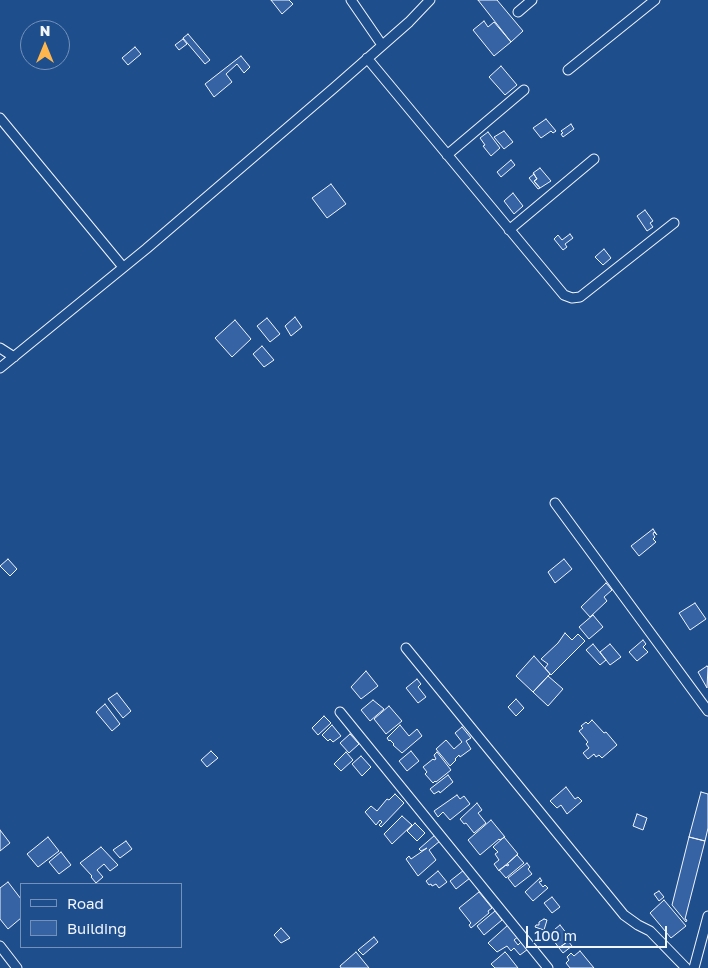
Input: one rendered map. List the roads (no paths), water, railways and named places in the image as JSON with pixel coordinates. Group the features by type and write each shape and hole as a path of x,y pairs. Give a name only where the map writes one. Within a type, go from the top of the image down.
{"street":[{"path":"351,0 382,45"},
{"path":"0,368 123,267 382,45 430,0"},
{"path":"518,12 532,0"},
{"path":"568,70 655,0"},
{"path":"367,58 564,295 572,298 580,297 674,223"},
{"path":"447,155 524,90"},
{"path":"0,118 123,267"},
{"path":"509,230 594,159"},
{"path":"0,348 14,357"},
{"path":"555,502 708,710"},
{"path":"406,648 624,914 638,925 650,931 686,968"},
{"path":"340,712 548,968"},
{"path":"694,968 708,916"},
{"path":"0,946 17,968"}]}
